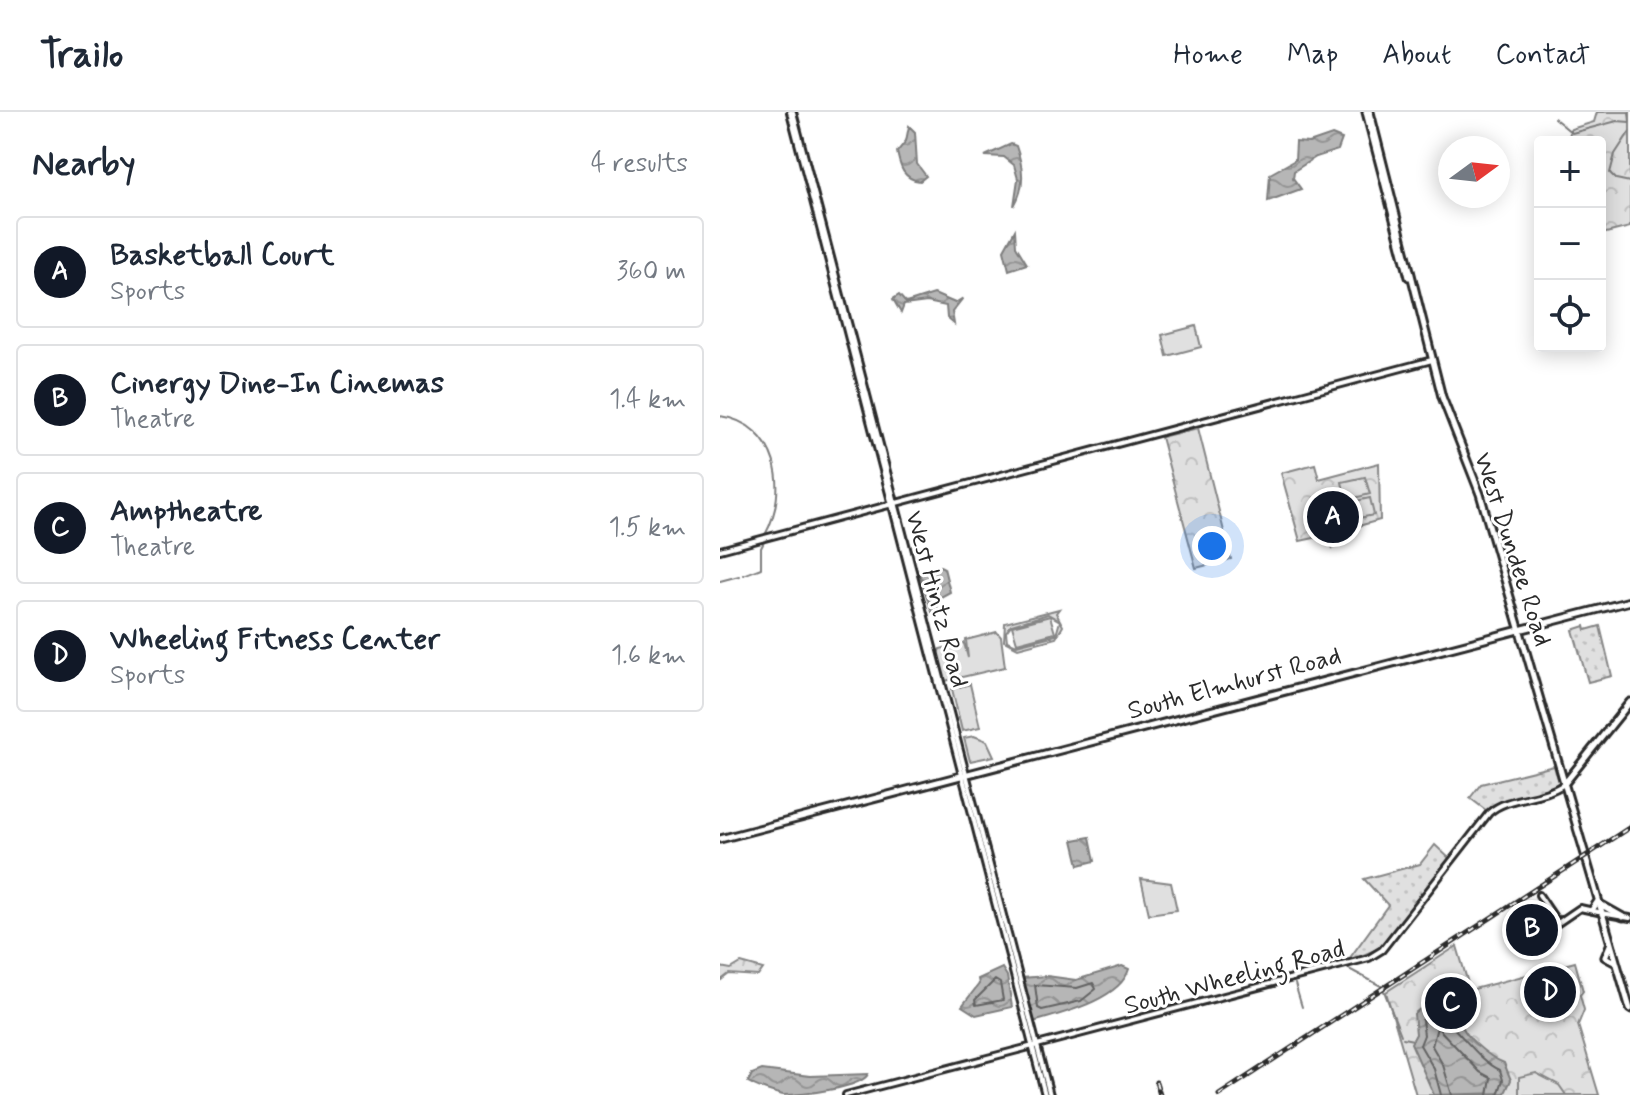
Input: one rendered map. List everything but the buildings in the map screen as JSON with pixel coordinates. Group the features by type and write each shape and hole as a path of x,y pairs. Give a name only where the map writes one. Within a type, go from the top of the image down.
{"main road":[{"name":"West Hintz Road","path":"792,112 1048,1095"},
{"name":"West Dundee Road","path":"1368,112 1442,397 1480,494 1599,902 1597,912 1610,941 1605,957 1616,964 1630,1009"},
{"path":"720,550 1432,360"},
{"name":"South Elmhurst Road","path":"720,839 1630,601"},
{"path":"1564,784 1630,702"},
{"path":"1559,768 1576,769"},
{"name":"South Wheeling Road","path":"846,1095 1369,958 1385,947 1489,813 1500,805 1543,794 1564,784"},
{"path":"1539,895 1558,923 1579,910 1627,918"},
{"path":"1599,902 1627,918"},
{"path":"1606,929 1615,916"}],"green space":[{"path":"1597,112 1630,112 1630,227 1606,233 1606,136 1569,136 1571,129 1594,122"},
{"path":"1196,326 1201,347 1167,356 1162,335"},
{"path":"1198,428 1231,559 1196,568 1161,437"},
{"path":"1379,463 1380,520 1330,534 1332,547 1323,536 1300,541 1281,473 1315,464 1319,479"},
{"path":"1365,477 1370,494 1346,500 1342,482"},
{"path":"1370,498 1374,515 1349,520 1346,503"},
{"path":"1059,609 1056,613 1063,626 1056,638 1018,648 1004,641 1005,623","holes":["1048,614 1060,621 1056,635 1017,645 1007,641 1006,632 1011,625"]},
{"path":"1050,616 1055,633 1017,643 1012,626"},
{"path":"1585,626 1586,630 1600,626 1612,676 1588,682 1573,630"},
{"path":"997,632 1001,637 1005,667 945,681 938,653 940,649 964,643 968,658 966,640"},
{"path":"970,684 980,727 962,731 952,689"},
{"path":"974,736 987,741 994,756 970,761 964,738"},
{"path":"1554,766 1559,782 1543,792 1504,802 1487,811 1470,798 1481,784"},
{"path":"1435,845 1449,858 1382,947 1347,962 1388,905 1364,879 1420,864"},
{"path":"1141,879 1171,883 1177,910 1149,914"},
{"path":"1457,946 1470,990 1575,962 1583,991 1580,995 1584,1010 1578,1025 1599,1095 1416,1095 1386,992"},
{"path":"741,963 763,969 758,976 729,974 720,981 720,967 731,969"},
{"path":"1536,1073 1559,1085 1566,1095 1519,1095 1519,1077"}],"water":[{"path":"909,126 915,132 917,164 926,176 920,181 906,174 897,152 906,141"},
{"path":"1332,135 1342,139 1338,150 1316,157 1294,171 1293,178 1301,189 1268,201 1270,174 1295,160 1296,142 1309,143"},
{"path":"1011,144 1016,146 1022,176 1014,206 1018,179 1014,165 1004,157 985,156"},
{"path":"1015,230 1016,246 1027,264 1009,270 1004,250"},
{"path":"934,294 955,303 963,298 952,312 954,324 947,318 946,306 927,302 904,305 901,313 893,299 899,295 906,303"},
{"path":"940,566 944,568 950,592 937,599 938,610 932,612 919,573"},
{"path":"1090,837 1095,861 1079,865 1073,840"},
{"path":"1122,966 1129,969 1123,980 1102,997 1033,1022 1022,978 1047,976 1076,980"},
{"path":"1002,968 1007,976 1012,1007 976,1015 962,1006 979,984 978,979"},
{"path":"1421,1008 1443,1008 1460,1019 1477,1045 1504,1063 1511,1080 1505,1093 1434,1095 1411,1043 1416,1034 1414,1014"},
{"path":"762,1070 810,1076 868,1074 843,1087 783,1095 748,1082 752,1074"}],"waterway":[{"path":"1554,118 1572,133 1617,121 1630,122 1629,112"},
{"path":"1630,131 1615,154 1610,173 1616,179 1630,182"},
{"path":"720,416 740,422 755,432 774,462 777,499 765,535"},
{"path":"743,575 761,568 761,548 765,540"},
{"path":"720,581 739,576"},
{"path":"1347,968 1381,986"},
{"path":"1295,984 1302,1007"},
{"path":"1384,991 1401,1035"},
{"path":"1403,1038 1413,1040"}],"railway":[{"path":"1219,1095 1630,827"},
{"path":"1156,1082 1160,1095"}],"place":[{"name":"Basketball Court","path":"1333,517"},
{"name":"Cinergy Dine-In Cinemas","path":"1532,930"},
{"name":"Wheeling Fitness Center","path":"1550,992"},
{"name":"Amptheatre","path":"1451,1003"}]}
